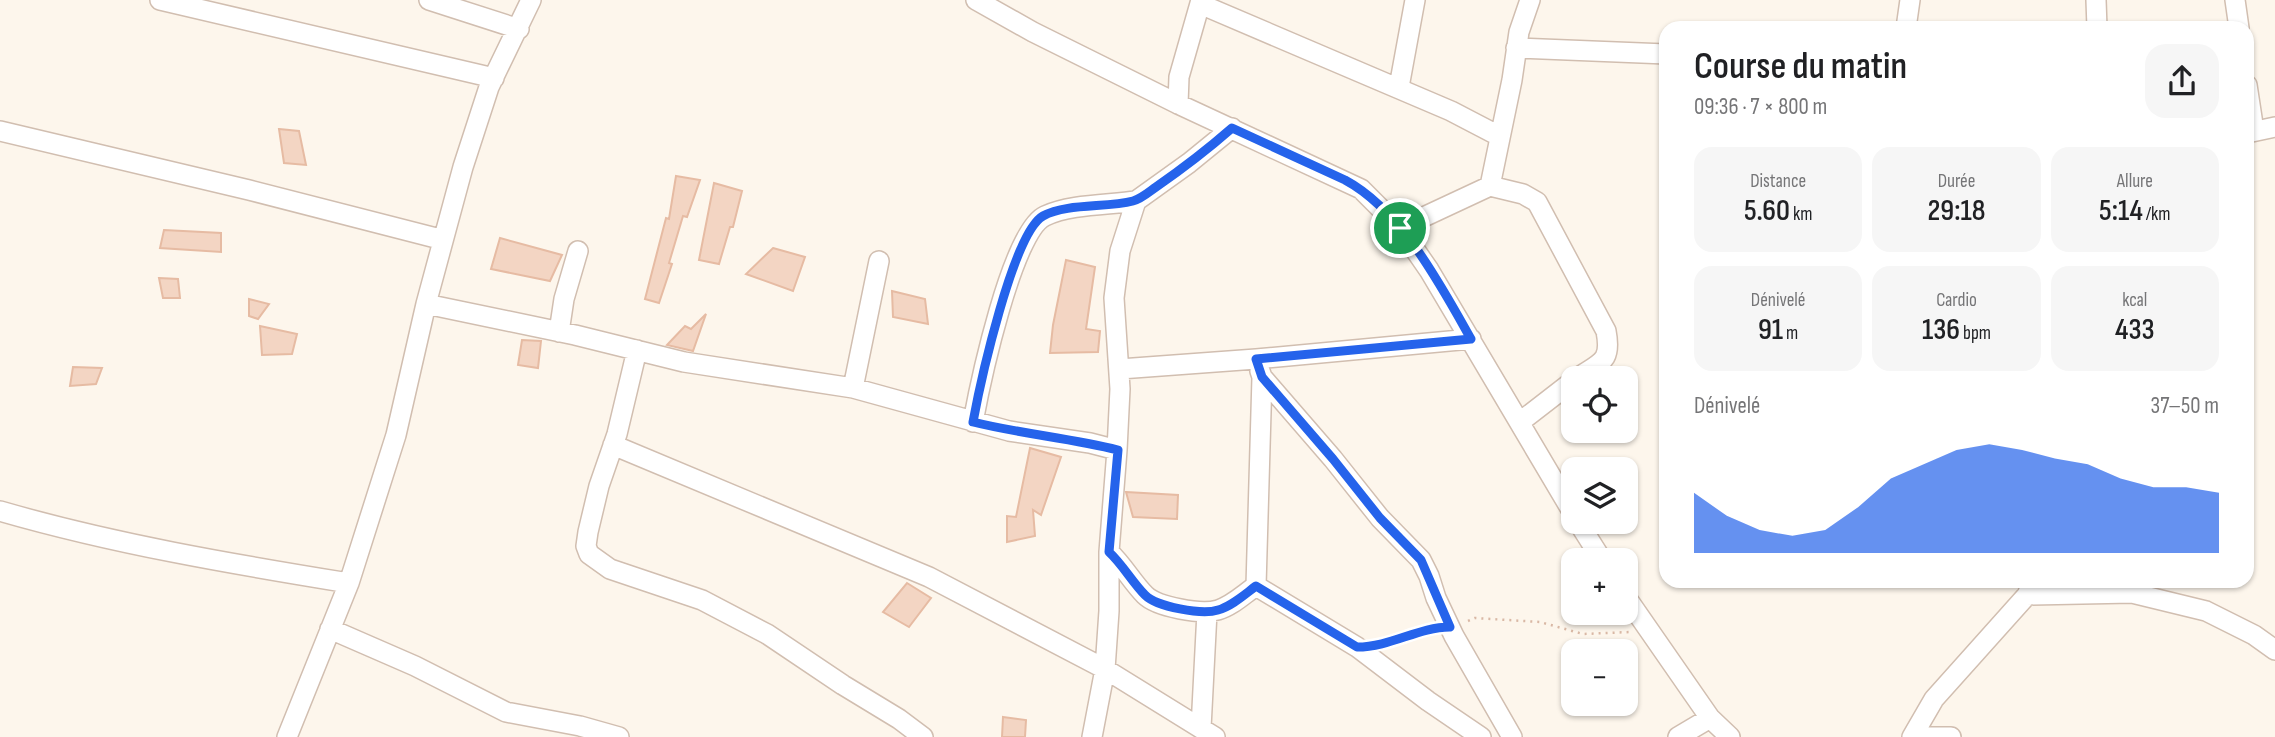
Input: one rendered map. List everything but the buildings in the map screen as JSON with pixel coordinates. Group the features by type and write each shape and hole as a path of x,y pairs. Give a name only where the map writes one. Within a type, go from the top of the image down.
{"street":[{"path":"160,0 494,78"},
{"path":"429,0 519,29"},
{"path":"287,737 349,583 396,435 426,304 463,167 494,78 531,0"},
{"path":"976,0 1033,32 1178,104 1361,189 1400,228 1429,270 1561,492"},
{"path":"1399,87 1415,0"},
{"path":"1490,186 1516,48 1530,0"},
{"path":"1907,21 1910,0"},
{"path":"2096,0 2097,21"},
{"path":"2235,0 2238,21"},
{"path":"1178,104 1179,77 1200,2 1399,87 1499,136"},
{"path":"1516,48 1659,54"},
{"path":"2254,131 2275,127"},
{"path":"973,422 992,333 1015,267 1033,226 1043,216 1062,210 1136,201 1232,128"},
{"path":"0,131 249,190 436,239"},
{"path":"1400,228 1490,186 1523,194 1537,202 1606,331 1609,349 1603,361 1595,366"},
{"path":"1092,737 1105,669 1109,552 1118,450 1120,369 1114,316 1115,273 1136,201"},
{"path":"559,332 564,299 578,251"},
{"path":"853,388 879,261"},
{"path":"426,304 684,362 853,388 1009,431 1118,450"},
{"path":"1120,369 1259,368 1471,339"},
{"path":"637,350 588,532 586,546 589,554 610,569 702,600 767,634 923,737"},
{"path":"1256,586 1259,368"},
{"path":"1259,368 1380,518 1421,560 1450,627 1512,737"},
{"path":"1520,422 1561,390"},
{"path":"613,445 929,577 1105,669 1208,733"},
{"path":"0,512 50,526 224,563 349,583"},
{"path":"1109,552 1155,603 1207,612 1220,610 1256,586"},
{"path":"1256,586 1357,647 1481,737"},
{"path":"1912,737 1934,699 2030,588 2132,593 2206,611 2254,635 2275,650"},
{"path":"1207,612 1208,733"},
{"path":"1638,616 1710,718 1730,737"},
{"path":"330,629 415,666 506,712 580,726 619,737"},
{"path":"1678,737 1710,718"},
{"path":"1927,737 1951,737"}],"path":[{"path":"1357,647 1394,642 1437,627 1455,627 1475,618 1540,622 1583,634 1647,631"}],"route":[{"path":"1232,128 1361,189 1380,205 1400,228 1471,339 1256,359 1262,377 1380,518 1421,560 1450,627 1425,629 1394,642 1357,647 1256,586 1220,610 1207,612 1155,603 1109,552 1118,450 973,422 992,333 1033,226 1043,216 1062,210 1136,201 1209,149 1232,128"}]}
